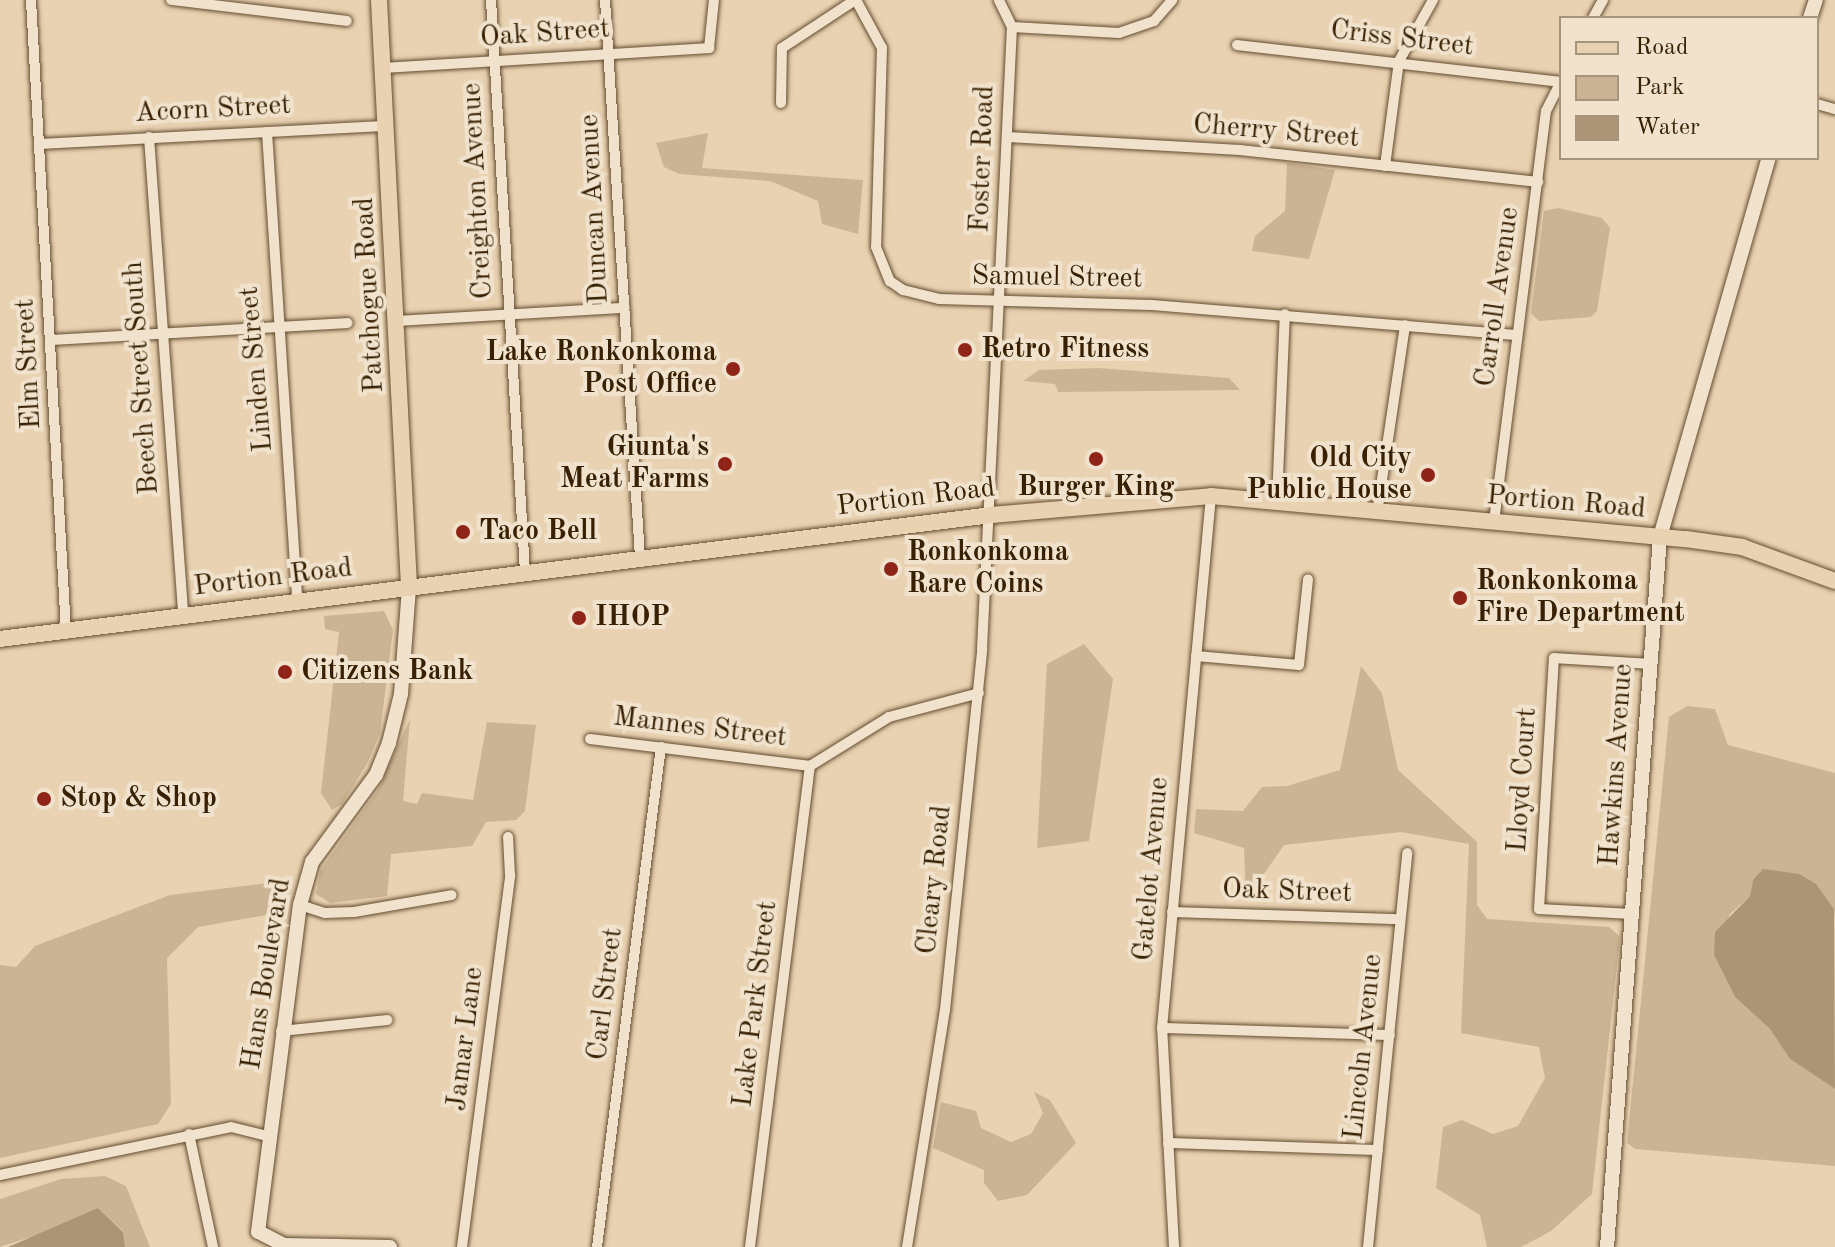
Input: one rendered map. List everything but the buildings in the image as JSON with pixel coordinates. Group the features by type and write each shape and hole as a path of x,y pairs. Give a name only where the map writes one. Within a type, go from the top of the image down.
{"main road":[{"name":"Patchogue Road","path":"379,0 388,126 409,587"},
{"name":"Portion Road","path":"0,639 991,515 1211,496 1742,547 1835,581"}],"street":[{"name":"Elm Street","path":"31,0 66,631"},
{"path":"171,0 347,21"},
{"name":"Creighton Avenue","path":"491,0 525,572"},
{"name":"Duncan Avenue","path":"605,0 640,558"},
{"name":"Oak Street","path":"384,68 709,48 714,0"},
{"path":"781,103 782,48 856,0"},
{"name":"Samuel Street","path":"856,0 882,48 876,233 885,274 897,287 921,297 1285,314 1517,335"},
{"name":"Foster Road","path":"991,515 1012,27 999,0"},
{"path":"1012,27 1119,33 1154,21 1172,0"},
{"path":"1385,166 1399,61 1433,0"},
{"name":"Criss Street","path":"1237,45 1399,61 1559,82"},
{"name":"Carroll Avenue","path":"1494,522 1546,111 1559,86"},
{"name":"Acorn Street","path":"40,144 388,126"},
{"name":"Linden Street","path":"267,132 276,327 297,602"},
{"name":"Beech Street South","path":"149,137 183,616"},
{"name":"Cherry Street","path":"1008,137 1240,150 1538,182"},
{"name":"Hawkins Avenue","path":"1607,1247 1660,537 1768,160"},
{"path":"397,321 625,308"},
{"path":"1277,501 1285,314"},
{"path":"52,340 348,323"},
{"path":"1377,513 1405,325"},
{"name":"Gatelot Avenue","path":"1174,1247 1162,1028 1211,496"},
{"name":"Cleary Road","path":"907,1247 945,1010 979,693 991,515"},
{"path":"1196,656 1299,665 1308,579"},
{"name":"Hans Boulevard","path":"270,1244 258,1232 281,1031 300,905 312,862 376,775 389,743 401,694 409,587"},
{"name":"Lloyd Court","path":"1632,914 1539,909 1554,658 1651,664"},
{"name":"Mannes Street","path":"590,739 810,766 889,717 979,693"},
{"name":"Carl Street","path":"597,1247 661,747"},
{"name":"Lake Park Street","path":"750,1247 810,766"},
{"name":"Jamar Lane","path":"462,1247 509,890 508,837"},
{"name":"Lincoln Avenue","path":"1368,1247 1407,853"},
{"path":"300,905 325,913 354,912 452,895"},
{"name":"Oak Street","path":"1172,912 1400,919"},
{"path":"281,1031 387,1020"},
{"path":"1162,1028 1390,1035"},
{"path":"0,1175 231,1127 268,1136"},
{"path":"189,1134 213,1247"},
{"path":"1168,1143 1378,1150"},
{"path":"270,1244 390,1247"}],"green space":[{"path":"708,133 702,168 863,180 858,234 822,224 818,201 770,181 679,174 664,167 656,143"},
{"path":"1287,163 1335,170 1309,259 1252,251 1255,236 1285,211"},
{"path":"1558,208 1602,218 1610,228 1597,311 1591,317 1539,321 1531,313 1544,211"},
{"path":"1098,368 1229,378 1240,390 1058,392 1055,384 1023,381 1039,370"},
{"path":"384,611 393,630 380,733 368,762 342,804 332,810 321,793 339,632 325,629 324,616"},
{"path":"1084,644 1113,679 1089,841 1037,848 1047,664"},
{"path":"1361,666 1382,693 1398,770 1477,842 1477,905 1487,919 1609,927 1620,937 1592,1194 1551,1231 1521,1247 1487,1247 1480,1215 1436,1188 1443,1127 1462,1120 1493,1134 1518,1126 1545,1078 1539,1047 1461,1033 1469,844 1401,832 1284,845 1246,900 1244,848 1194,833 1196,809 1243,811 1262,787 1287,786 1340,770"},
{"path":"1687,706 1715,709 1728,745 1835,773 1835,918 1834,909 1753,880 1750,896 1730,914 1714,955 1735,997 1770,1029 1790,1059 1835,1089 1835,1166 1635,1149 1627,1143 1669,717"},
{"path":"410,719 403,801 417,804 422,793 473,800 487,722 536,725 525,811 516,820 486,822 472,846 391,854 387,896 330,903 316,894 320,871 378,790"},
{"path":"286,881 292,890 272,914 198,927 167,958 171,1104 158,1124 0,1158 0,965 16,967 35,946 170,895"},
{"path":"1034,1092 1050,1100 1076,1143 1027,1195 998,1201 984,1183 984,1170 933,1148 941,1102 976,1111 981,1128 1011,1142 1031,1134 1043,1113"},
{"path":"105,1176 126,1186 150,1247 125,1247 123,1231 98,1208 61,1227 0,1247 0,1199 61,1179"}],"water":[{"path":"1763,869 1799,874 1816,884 1834,909 1835,1089 1790,1059 1770,1029 1735,997 1714,955 1715,932 1750,896 1753,880"},
{"path":"98,1208 123,1232 125,1247 8,1247"}],"place":[{"name":"Retro Fitness","path":"965,350"},
{"name":"Lake Ronkonkoma Post Office","path":"733,369"},
{"name":"Burger King","path":"1096,459"},
{"name":"Giunta's Meat Farms","path":"725,464"},
{"name":"Old City Public House","path":"1428,475"},
{"name":"Taco Bell","path":"463,532"},
{"name":"Ronkonkoma Rare Coins","path":"891,569"},
{"name":"Ronkonkoma Fire Department","path":"1460,598"},
{"name":"IHOP","path":"579,618"},
{"name":"Citizens Bank","path":"285,672"},
{"name":"Stop & Shop","path":"44,799"}]}
